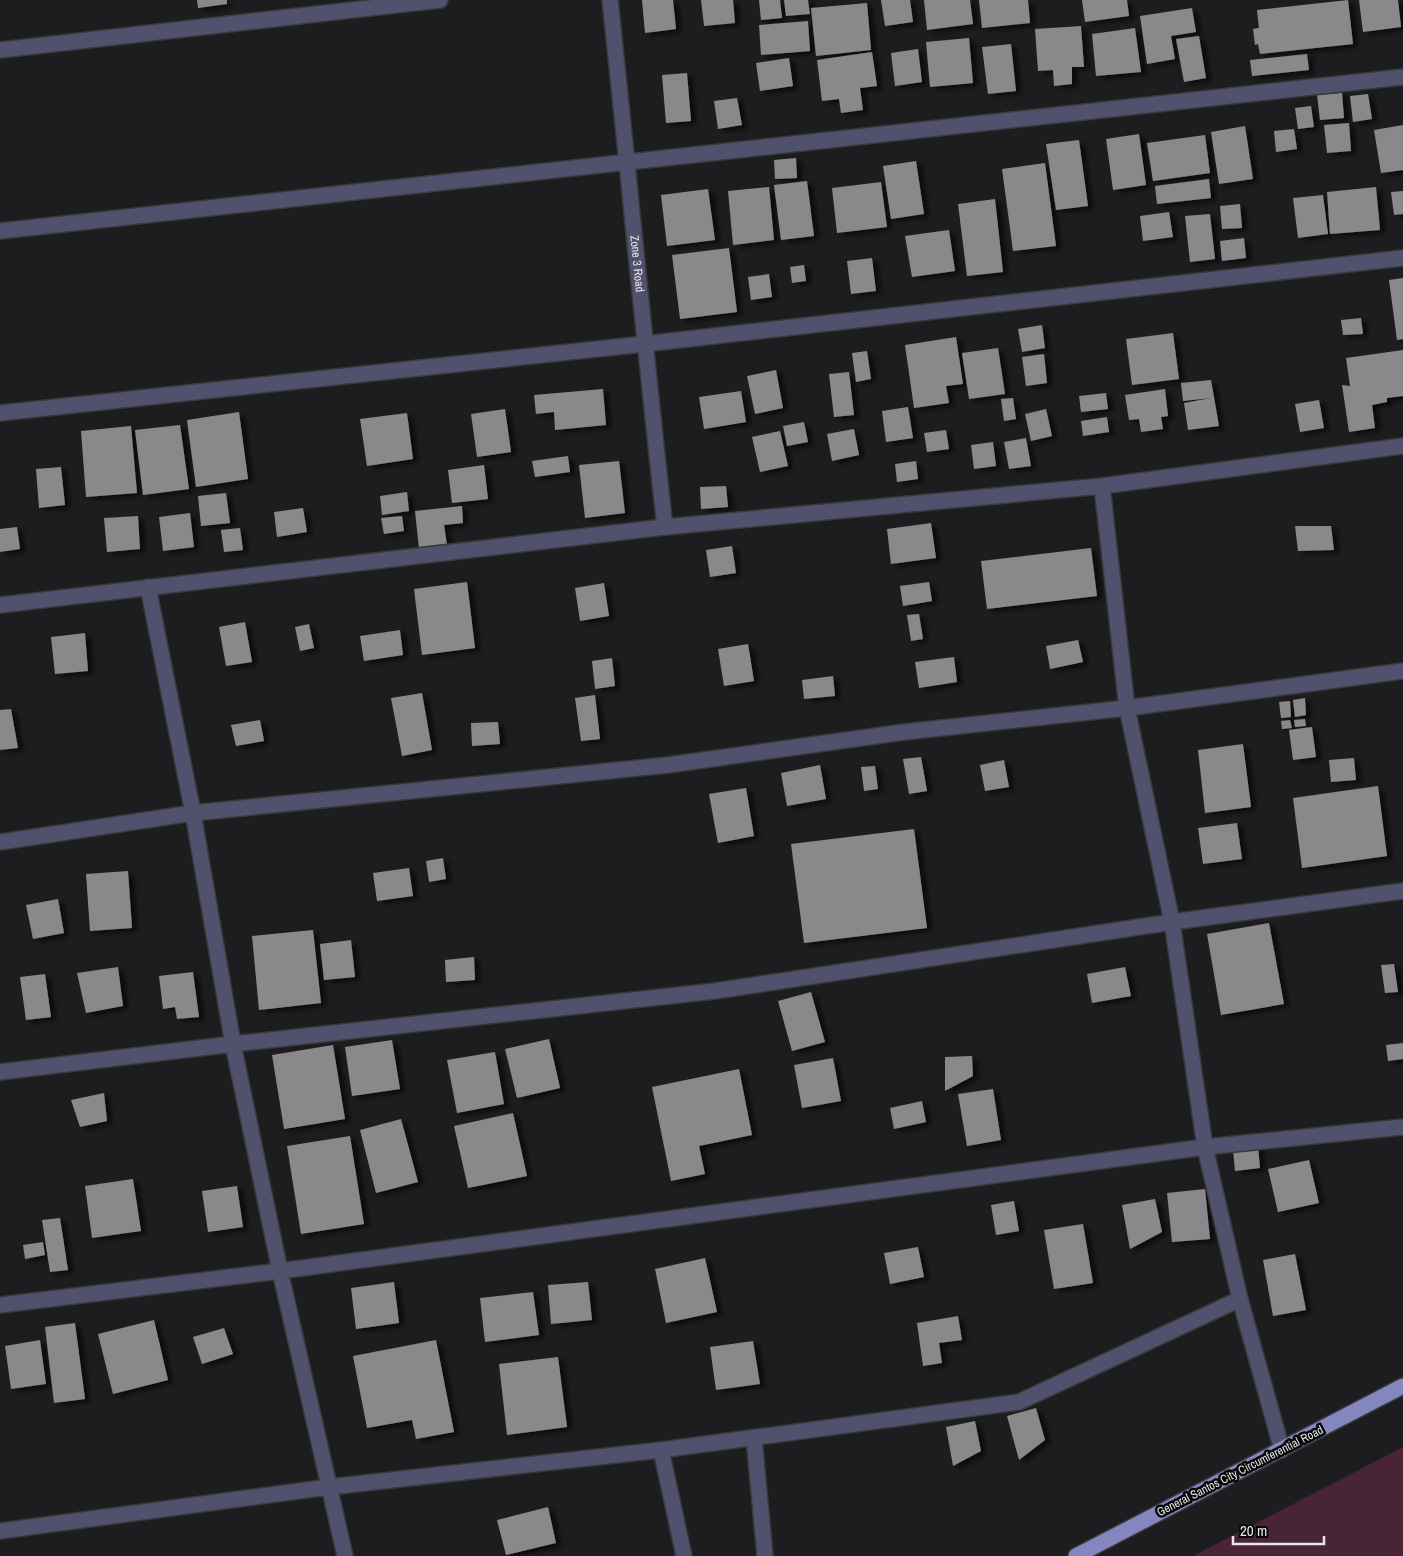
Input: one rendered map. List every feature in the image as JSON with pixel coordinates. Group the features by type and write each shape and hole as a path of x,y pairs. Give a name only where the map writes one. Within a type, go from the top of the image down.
{"main road":[{"name":"General Santos City Circumferential Road","path":"1076,1556 1403,1386"}],"street":[{"path":"0,50 440,0"},
{"name":"Zone 3 Road","path":"610,0 628,162 644,344 665,527"},
{"path":"0,231 1403,77"},
{"path":"0,413 644,344 1403,258"},
{"path":"0,605 665,527 1102,486 1403,446"},
{"path":"1102,486 1127,708 1172,922 1205,1147 1240,1298 1282,1450"},
{"path":"148,587 193,813 233,1044 280,1271 345,1556"},
{"path":"0,842 193,813 668,766 904,732 1127,708 1403,671"},
{"path":"0,1072 233,1044 715,991 1172,922 1403,891"},
{"path":"0,1305 280,1271 1205,1147 1403,1127"},
{"path":"0,1532 329,1487 661,1450 1020,1402 1240,1298"},
{"path":"754,1438 764,1556"},
{"path":"661,1450 684,1556"}],"shaded area":[{"path":"1403,1447 1403,1556 1193,1556"}],"building":[{"path":"197,0 227,0 227,4 198,8"},
{"path":"642,0 673,0 676,29 645,33"},
{"path":"701,0 733,0 735,23 704,26"},
{"path":"759,0 780,0 782,18 761,20"},
{"path":"784,0 808,0 810,14 786,16"},
{"path":"881,0 910,0 913,22 885,26"},
{"path":"924,0 970,0 973,24 927,30"},
{"path":"979,0 1028,0 1030,23 982,28"},
{"path":"1082,0 1127,0 1129,16 1085,22"},
{"path":"1348,0 1353,44 1260,54 1258,44 1255,45 1253,29 1259,28 1257,10"},
{"path":"1359,0 1398,0 1401,27 1363,32"},
{"path":"867,3 871,50 816,56 811,8"},
{"path":"1192,8 1196,32 1171,36 1175,59 1147,64 1140,16"},
{"path":"808,21 810,51 761,55 759,25"},
{"path":"1081,26 1084,67 1072,67 1072,84 1054,86 1053,70 1038,71 1035,29"},
{"path":"1135,28 1141,72 1096,76 1092,34"},
{"path":"1199,36 1206,78 1184,82 1176,39"},
{"path":"969,38 973,83 930,87 926,42"},
{"path":"1011,44 1016,91 988,94 982,47"},
{"path":"918,49 922,82 895,86 891,53"},
{"path":"872,52 877,86 860,88 863,110 841,113 839,99 822,101 817,60"},
{"path":"1307,54 1309,70 1252,76 1250,60"},
{"path":"789,58 793,86 760,91 756,63"},
{"path":"687,73 691,121 666,123 662,75"},
{"path":"1342,93 1344,118 1320,120 1317,95"},
{"path":"1368,94 1372,119 1353,122 1350,96"},
{"path":"737,98 742,125 718,129 714,101"},
{"path":"1311,106 1314,127 1298,129 1295,108"},
{"path":"1349,123 1351,151 1327,153 1324,125"},
{"path":"1403,125 1403,170 1381,173 1374,130"},
{"path":"1245,126 1253,179 1219,184 1211,132"},
{"path":"1294,129 1297,149 1276,152 1274,131"},
{"path":"1139,134 1146,185 1113,190 1106,139"},
{"path":"1205,135 1210,173 1153,181 1147,143"},
{"path":"1079,140 1088,206 1056,210 1046,144"},
{"path":"796,158 797,178 775,179 774,160"},
{"path":"916,161 924,214 891,219 883,166"},
{"path":"1045,163 1056,246 1013,251 1002,169"},
{"path":"1209,179 1211,198 1157,204 1155,186"},
{"path":"807,181 814,236 781,240 774,185"},
{"path":"881,182 887,227 837,233 832,188"},
{"path":"769,187 774,240 733,245 728,191"},
{"path":"1376,187 1380,230 1330,234 1327,192"},
{"path":"708,189 715,240 667,246 661,195"},
{"path":"1403,191 1403,214 1394,215 1391,192"},
{"path":"1323,195 1328,234 1298,238 1293,198"},
{"path":"995,199 1003,272 967,276 958,204"},
{"path":"1240,204 1242,228 1222,229 1220,206"},
{"path":"1169,212 1173,237 1143,241 1140,216"},
{"path":"1210,214 1215,259 1190,262 1185,216"},
{"path":"949,230 955,271 912,277 905,236"},
{"path":"1244,238 1246,258 1222,261 1220,241"},
{"path":"729,248 737,312 680,319 672,255"},
{"path":"872,258 876,291 851,294 847,261"},
{"path":"804,265 806,281 792,283 790,267"},
{"path":"769,274 772,297 751,300 748,277"},
{"path":"1403,278 1403,339 1397,340 1389,280"},
{"path":"1361,318 1363,334 1343,335 1341,320"},
{"path":"1042,325 1045,348 1022,352 1018,329"},
{"path":"1173,333 1179,379 1132,385 1126,339"},
{"path":"956,337 963,384 946,386 949,403 914,408 905,345"},
{"path":"998,348 1005,394 969,399 962,353"},
{"path":"1403,350 1403,396 1387,398 1387,402 1372,405 1375,428 1349,432 1342,385 1350,386 1346,358"},
{"path":"867,351 871,379 856,382 852,353"},
{"path":"1044,354 1047,383 1026,386 1022,357"},
{"path":"776,370 783,408 755,414 747,376"},
{"path":"849,372 854,415 834,417 829,374"},
{"path":"1211,380 1219,426 1188,430 1184,403 1211,398 1183,401 1181,383"},
{"path":"603,389 606,425 555,430 554,412 536,414 534,395"},
{"path":"1165,389 1168,416 1161,417 1163,429 1141,432 1139,419 1129,420 1125,395"},
{"path":"741,391 746,422 704,429 699,397"},
{"path":"1106,393 1108,409 1081,412 1079,396"},
{"path":"1013,398 1016,419 1004,421 1001,399"},
{"path":"1319,400 1324,428 1300,432 1295,404"},
{"path":"908,407 913,438 886,442 882,411"},
{"path":"505,409 511,452 477,457 471,414"},
{"path":"1046,409 1052,436 1031,441 1025,414"},
{"path":"239,412 248,479 196,487 187,420"},
{"path":"407,413 413,459 367,466 360,419"},
{"path":"1107,417 1109,432 1083,436 1081,421"},
{"path":"804,422 808,442 787,446 783,426"},
{"path":"180,425 189,489 143,495 135,430"},
{"path":"131,426 137,493 86,497 81,431"},
{"path":"854,429 859,455 832,461 827,434"},
{"path":"946,430 949,449 927,452 924,433"},
{"path":"780,431 788,466 760,472 752,437"},
{"path":"1026,438 1031,466 1009,469 1004,442"},
{"path":"993,442 996,466 974,469 971,445"},
{"path":"568,456 570,472 535,477 532,461"},
{"path":"619,461 625,513 585,518 579,465"},
{"path":"916,461 918,479 897,482 895,464"},
{"path":"484,465 488,499 452,503 448,470"},
{"path":"61,467 65,505 39,508 36,469"},
{"path":"726,486 728,507 701,509 700,487"},
{"path":"407,492 409,511 382,515 380,496"},
{"path":"226,493 230,523 201,526 198,496"},
{"path":"462,506 463,523 444,525 447,545 419,549 415,511"},
{"path":"303,508 307,532 277,537 274,512"},
{"path":"190,513 194,547 163,551 159,517"},
{"path":"138,516 140,549 107,552 104,518"},
{"path":"402,516 404,531 384,534 381,518"},
{"path":"931,523 936,558 891,564 887,529"},
{"path":"1295,526 1331,526 1334,550 1298,551"},
{"path":"17,527 20,549 0,552 0,529"},
{"path":"240,528 243,550 224,552 221,530"},
{"path":"732,546 736,573 710,577 706,550"},
{"path":"1091,548 1097,596 987,609 981,561"},
{"path":"467,582 475,648 422,655 414,589"},
{"path":"929,582 932,601 903,606 900,586"},
{"path":"604,583 609,616 580,621 575,588"},
{"path":"919,614 923,639 911,641 907,615"},
{"path":"245,622 252,662 226,666 219,627"},
{"path":"309,624 314,648 300,651 295,627"},
{"path":"400,630 403,655 364,661 360,636"},
{"path":"85,633 88,671 55,674 51,637"},
{"path":"1078,640 1083,662 1050,669 1046,646"},
{"path":"748,644 754,681 724,686 718,649"},
{"path":"954,657 957,682 919,688 915,662"},
{"path":"612,658 615,686 595,689 592,661"},
{"path":"833,676 835,696 804,699 802,680"},
{"path":"422,693 432,750 402,756 391,698"},
{"path":"595,695 600,739 581,741 575,698"},
{"path":"1305,698 1306,715 1295,717 1293,700"},
{"path":"1290,701 1291,717 1281,718 1279,702"},
{"path":"11,709 18,748 0,750 0,710"},
{"path":"1305,719 1306,726 1295,727 1294,720"},
{"path":"260,720 264,741 236,746 231,725"},
{"path":"1290,720 1292,728 1282,729 1281,721"},
{"path":"498,722 500,744 472,746 471,723"},
{"path":"1312,727 1316,757 1293,760 1289,730"},
{"path":"1243,744 1251,807 1205,813 1198,750"},
{"path":"921,757 927,791 909,794 903,759"},
{"path":"1354,758 1356,780 1331,782 1329,760"},
{"path":"1004,760 1009,787 985,791 980,765"},
{"path":"820,765 826,799 787,806 781,773"},
{"path":"875,766 878,789 864,791 861,767"},
{"path":"1378,786 1387,856 1302,868 1293,798"},
{"path":"746,788 754,836 718,843 709,794"},
{"path":"1237,823 1242,859 1203,864 1198,828"},
{"path":"914,829 927,928 804,943 791,844"},
{"path":"443,858 446,879 429,882 426,861"},
{"path":"409,868 413,896 377,901 373,873"},
{"path":"128,871 132,928 90,931 86,874"},
{"path":"58,899 64,933 33,939 26,905"},
{"path":"1269,923 1284,1004 1221,1015 1207,934"},
{"path":"313,930 321,1003 259,1010 252,936"},
{"path":"351,940 355,977 324,980 320,944"},
{"path":"474,957 475,980 446,982 445,960"},
{"path":"1394,964 1398,992 1385,993 1381,965"},
{"path":"118,967 123,1006 86,1013 77,973"},
{"path":"1125,967 1131,996 1092,1003 1087,974"},
{"path":"193,972 199,1017 177,1019 175,1007 163,1009 159,976"},
{"path":"45,974 51,1017 26,1020 20,977"},
{"path":"811,992 825,1042 792,1051 778,1001"},
{"path":"549,1039 560,1088 517,1098 505,1049"},
{"path":"392,1040 400,1089 352,1096 345,1047"},
{"path":"1403,1043 1403,1059 1388,1061 1386,1045"},
{"path":"333,1045 345,1119 284,1129 272,1055"},
{"path":"495,1052 504,1104 457,1113 447,1060"},
{"path":"972,1056 973,1076 945,1091 945,1057"},
{"path":"833,1058 841,1101 802,1108 794,1065"},
{"path":"739,1069 752,1135 699,1146 705,1174 671,1181 652,1087"},
{"path":"993,1089 1001,1140 967,1146 958,1094"},
{"path":"104,1093 107,1121 80,1127 71,1100"},
{"path":"922,1101 926,1122 894,1129 890,1108"},
{"path":"513,1113 527,1176 468,1188 454,1126"},
{"path":"401,1119 418,1182 376,1193 360,1130"},
{"path":"350,1136 364,1224 301,1234 287,1146"},
{"path":"1258,1146 1260,1168 1235,1171 1233,1150"},
{"path":"1309,1160 1319,1203 1278,1212 1268,1169"},
{"path":"133,1179 141,1231 92,1238 85,1186"},
{"path":"237,1186 243,1227 208,1232 202,1191"},
{"path":"1205,1189 1210,1239 1172,1242 1167,1193"},
{"path":"1155,1199 1162,1232 1130,1249 1122,1205"},
{"path":"1014,1201 1019,1231 996,1235 991,1205"},
{"path":"60,1218 68,1270 50,1272 42,1220"},
{"path":"1083,1224 1093,1283 1054,1289 1044,1230"},
{"path":"43,1242 45,1255 25,1259 23,1245"},
{"path":"918,1247 924,1277 890,1284 884,1253"},
{"path":"1295,1254 1306,1310 1273,1316 1263,1260"},
{"path":"705,1258 717,1312 666,1323 655,1269"},
{"path":"394,1282 399,1323 356,1329 351,1288"},
{"path":"588,1282 592,1320 551,1324 548,1285"},
{"path":"533,1292 539,1335 485,1342 480,1298"},
{"path":"958,1316 962,1340 939,1343 942,1363 923,1366 917,1323"},
{"path":"154,1320 168,1380 113,1394 98,1334"},
{"path":"75,1323 85,1399 54,1403 45,1327"},
{"path":"224,1328 233,1354 202,1364 193,1337"},
{"path":"40,1340 46,1384 11,1389 5,1346"},
{"path":"436,1340 454,1432 416,1439 412,1420 367,1428 353,1356"},
{"path":"753,1341 760,1384 716,1390 710,1347"},
{"path":"558,1357 567,1427 507,1435 499,1364"},
{"path":"1036,1408 1045,1440 1019,1460 1007,1416"},
{"path":"975,1421 981,1451 953,1466 946,1427"},
{"path":"548,1507 556,1543 506,1555 497,1520"}]}
